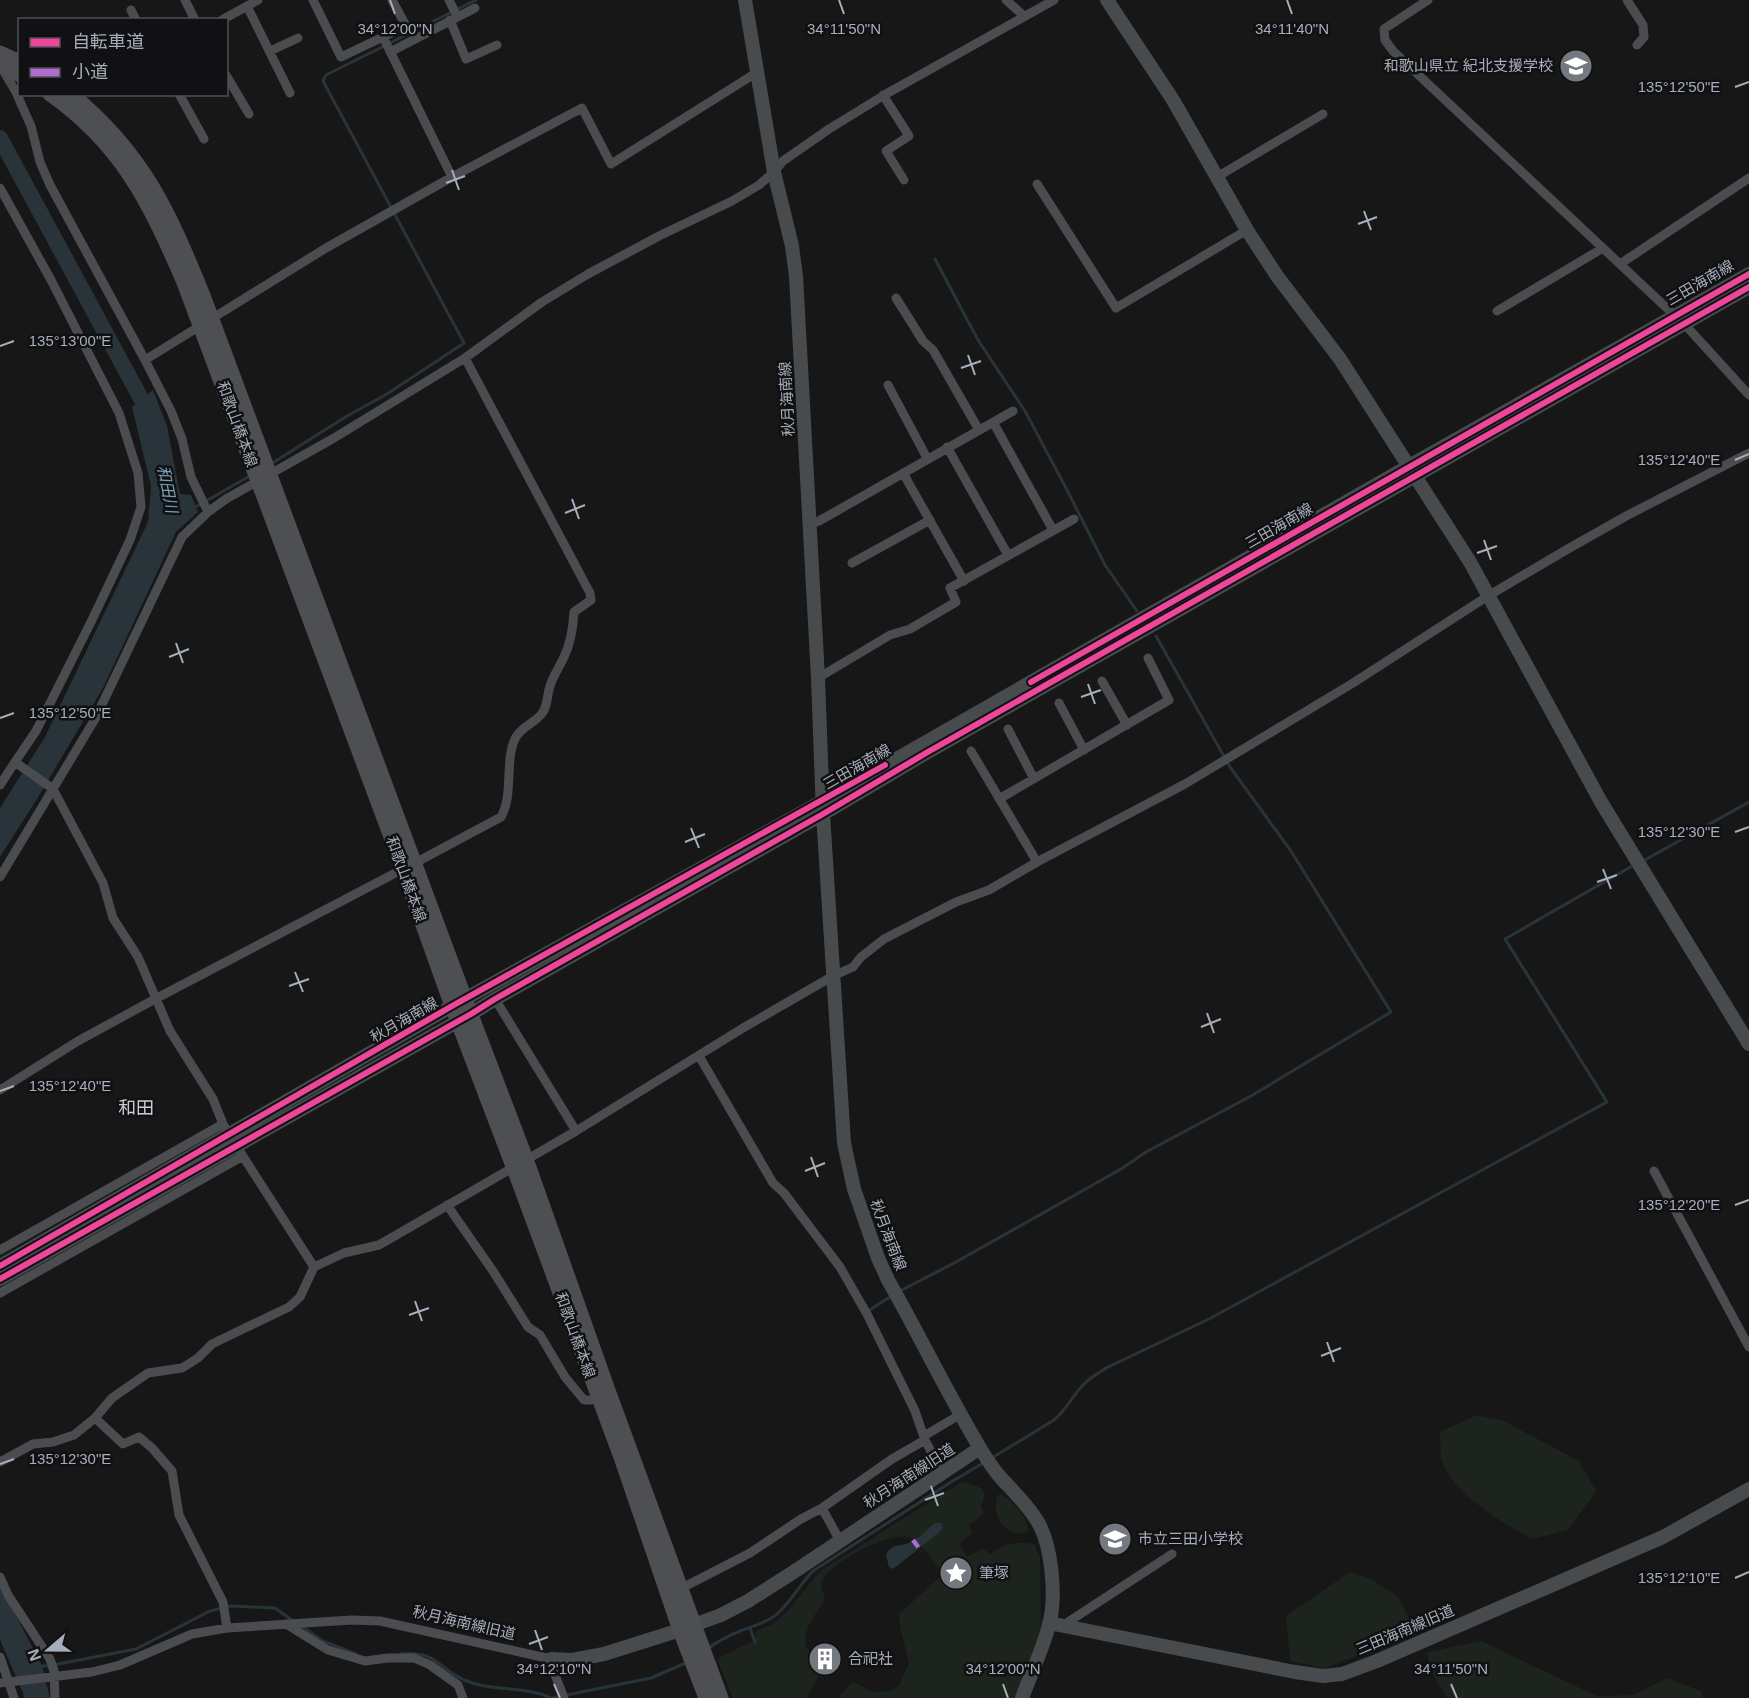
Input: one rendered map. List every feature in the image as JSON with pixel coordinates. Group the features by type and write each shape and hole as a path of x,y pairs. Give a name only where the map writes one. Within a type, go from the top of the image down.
{"main road":[{"name":"秋月海南線","path":"745,0 774,172 792,246 796,276 823,807 844,1143 854,1189 888,1280 986,1456 1038,1521 1044,1536 1048,1551 1052,1609 1056,1625 1022,1698"},
{"path":"1107,0 1173,100 1247,230 1277,276 1340,359 1470,562 1601,802 1749,1044"},
{"path":"0,52 18,61"},
{"path":"0,65 18,74"},
{"name":"和歌山橋本線","path":"54,96 84,112 123,144 151,184 171,220 458,1003 520,1163 603,1395 680,1589 689,1654 702,1666 721,1698"},
{"name":"和歌山橋本線","path":"72,96 84,112"},
{"name":"三田海南線","path":"823,807 926,753 1412,471 1679,320 1749,274"},
{"name":"三田海南線","path":"1679,320 1749,287"},
{"name":"秋月海南線","path":"233,1140 465,1018 823,807"},
{"name":"秋月海南線","path":"0,1280 39,1251 233,1140 458,1003 823,807"},
{"name":"秋月海南線","path":"0,1266 39,1251"},
{"name":"和歌山橋本線","path":"603,1395 622,1460 687,1628 701,1644 706,1698"},
{"name":"秋月海南線旧道","path":"551,1659 573,1660 604,1654 721,1615 748,1601 943,1474 986,1456"},
{"name":"三田海南線旧道","path":"1056,1625 1296,1672 1323,1676 1342,1674 1663,1537 1749,1490"}],"street":[{"path":"184,0 194,18"},
{"path":"226,18 258,0"},
{"path":"313,0 341,57 406,26 392,0"},
{"path":"450,0 453,18 466,58 497,45"},
{"path":"1006,0 1024,16"},
{"path":"0,877 95,719 182,537 208,512 226,499 465,358 543,302 579,280 759,185 783,161 883,95 1054,0"},
{"path":"1428,0 1384,29 1385,40 1393,51 1679,320 1749,395"},
{"path":"1627,0 1643,25 1644,37 1637,45"},
{"path":"247,6 290,93"},
{"path":"390,52 475,8"},
{"path":"131,10 135,18"},
{"path":"383,37 452,177"},
{"path":"270,51 298,38"},
{"path":"0,65 16,92 31,126 40,162 50,185 171,411 182,439 191,477 208,512"},
{"path":"145,360 326,248 452,177 582,108 611,164 756,73"},
{"path":"228,78 249,114"},
{"path":"883,95 909,136 886,151 904,180"},
{"path":"180,96 204,139"},
{"path":"1217,177 1323,114"},
{"path":"1620,264 1749,178"},
{"path":"1037,184 1116,308 1247,230"},
{"path":"0,188 51,280 119,413 138,473 141,507 130,540 36,731 0,785"},
{"path":"1497,311 1603,248"},
{"path":"896,298 923,341 933,350 979,430"},
{"path":"0,1090 78,1041 501,817 506,808 511,757 516,737 542,714 547,703 550,684 566,654 572,633 574,612 591,600 590,593 465,358"},
{"path":"888,386 927,458"},
{"path":"810,524 1013,411"},
{"path":"993,422 1053,530"},
{"path":"947,447 1008,555"},
{"path":"0,1462 33,1444 53,1442 74,1435 95,1418 112,1398 148,1373 182,1368 198,1358 212,1344 289,1307 300,1297 314,1267 344,1253 379,1245 576,1131 743,1028 833,976 853,967 861,957 884,939 956,902 989,890 1185,784 1353,683 1488,596 1628,514 1749,453"},
{"path":"903,473 963,581"},
{"path":"818,678 890,635 910,628 956,602 950,588 1074,519"},
{"path":"852,563 930,520"},
{"path":"999,799 1169,700 1148,658"},
{"path":"1102,681 1127,724"},
{"path":"1059,703 1084,750"},
{"path":"1008,729 1034,779"},
{"path":"970,751 1037,862"},
{"path":"16,763 52,789 103,883 113,918 138,957 170,1031 213,1099 233,1140 314,1267"},
{"path":"495,999 576,1131"},
{"path":"699,1056 773,1183 784,1193 840,1267 867,1314 943,1474"},
{"path":"0,1250 233,1140"},
{"path":"0,1293 233,1140"},
{"path":"1654,1171 1749,1347"},
{"path":"447,1206 493,1271 528,1327 540,1335 565,1377 584,1400 603,1395"},
{"path":"680,1589 750,1553 801,1519 822,1508 961,1414"},
{"path":"95,1418 123,1444 139,1437 172,1471 179,1515 223,1602 227,1628"},
{"path":"822,1508 840,1541"},
{"path":"1056,1625 1172,1554"},
{"path":"0,1577 8,1595 51,1659 55,1698"},
{"name":"秋月海南線旧道","path":"6,1682 53,1678 120,1665 192,1634 227,1628 352,1620 380,1621 551,1659"},
{"path":"286,1624 328,1650 365,1661 414,1658 430,1665 458,1685 463,1698"},
{"path":"0,1657 6,1682 14,1698"},
{"path":"551,1659 564,1698"}],"shaded area":[{"path":"1477,1415 1504,1421 1579,1461 1596,1491 1568,1530 1531,1539 1481,1507 1458,1487 1443,1464 1440,1432"},
{"path":"965,1482 981,1488 985,1493 981,1507 984,1513 969,1525 972,1533 959,1544 967,1557 983,1549 991,1554 1004,1545 1024,1543 1035,1545 1040,1558 1041,1627 1016,1698 838,1698 853,1681 871,1692 891,1691 899,1685 909,1663 899,1614 941,1576 941,1571 918,1542 910,1537 901,1537 875,1544 848,1557 836,1565 822,1582 825,1599 810,1624 805,1638 809,1652 825,1664 807,1698 733,1698 718,1661 720,1657 755,1640 756,1631 771,1625 787,1612 820,1571"},
{"path":"1001,1494 1023,1515 1028,1531 1013,1532 1002,1524 996,1510 998,1495"},
{"path":"1350,1572 1371,1579 1398,1597 1417,1634 1324,1668 1290,1661 1286,1616"},
{"path":"1481,1641 1597,1696 1633,1695 1667,1678 1701,1691 1703,1698 1447,1698 1430,1669 1427,1652"}],"water":[{"path":"153,390 167,426 180,494 191,495 198,512 176,532 103,688 0,857 0,808 45,737 148,522 151,486 132,407"},
{"path":"935,1523 941,1523 943,1527 941,1531 893,1569 889,1567 886,1555 888,1551 893,1547 914,1541"},
{"path":"0,1584 42,1666 50,1698 24,1698 0,1640"}],"waterway":[{"path":"274,462 387,394 464,343 323,81 326,75 476,0"},
{"name":"和田川","path":"0,138 151,417"},
{"path":"935,259 978,340 1025,411 1105,565 1137,611"},
{"path":"192,509 248,477"},
{"path":"900,1291 1121,1169 1146,1152 1251,1096 1391,1012 1291,851 1230,767 1156,636"},
{"path":"1643,861 1749,802"},
{"path":"990,1459 1054,1420 1078,1390 1106,1368 1209,1319 1607,1102 1505,939 1634,865"},
{"path":"869,1313 868,1311 890,1297"},
{"path":"707,1649 731,1635 773,1617 787,1604 813,1571 985,1462"},
{"path":"39,1666 136,1649 210,1611 231,1606 275,1608 293,1621"},
{"path":"301,1626 323,1641 356,1654"},
{"path":"750,1628 755,1642"},
{"path":"401,1654 412,1653 429,1657 455,1675 475,1684 530,1691 551,1698"},
{"path":"552,1698 651,1678 686,1663"}],"marked path":[{"path":"913,1540 921,1551"}],"cycle path":[{"path":"1031,682 1749,274"},
{"path":"0,1279 471,1014 926,753 1749,287"},
{"path":"0,1266 452,1006 885,765"}],"place":[{"name":"和歌山県立 紀北支援学校","path":"1576,66"},
{"name":"市立三田小学校","path":"1115,1539"},
{"name":"筆塚","path":"956,1573"},
{"name":"合祀社","path":"825,1659"}],"district":[{"name":"和田","path":"136,1108"}]}
